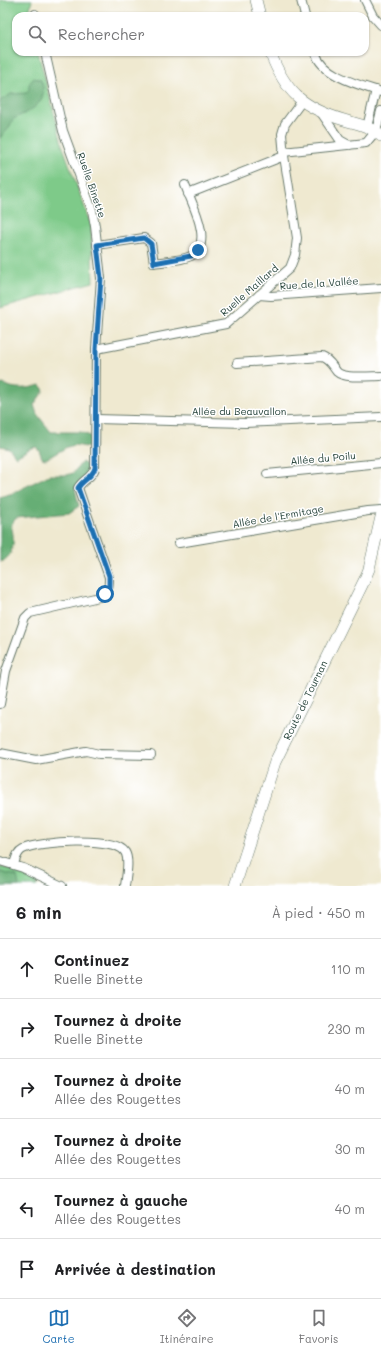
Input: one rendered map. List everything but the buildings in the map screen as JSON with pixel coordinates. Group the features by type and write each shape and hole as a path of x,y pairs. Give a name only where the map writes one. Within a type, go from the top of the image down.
{"main road":[{"path":"256,0 259,12"},
{"path":"272,56 278,72 302,101 322,114 375,131"},
{"name":"Route de Tournan","path":"234,886 275,762 369,569 381,517"}],"street":[{"path":"301,0 304,12"},
{"path":"365,0 373,16 381,25"},
{"name":"Ruelle Binette","path":"0,704 6,671 25,618 30,614 99,597 105,594 109,588 109,576 78,488 80,483 93,474 95,468 96,349 101,278 92,210 63,131 46,56"},
{"path":"317,56 326,67 337,75 380,90 375,131"},
{"name":"Ruelle Maillard","path":"96,349 226,324 290,268 295,255 298,238 282,134 285,124 302,101"},
{"path":"188,194 284,154 366,143 375,131 381,111"},
{"path":"322,114 340,140 350,145"},
{"path":"97,245 144,238 151,244 154,263 191,256 198,250 202,239 202,228 185,185"},
{"name":"Rue de la Vallée","path":"259,295 271,296 381,288"},
{"path":"237,363 322,357 328,360 338,374 344,376 381,376"},
{"name":"Allée du Beauvallon","path":"96,419 245,423 381,417"},
{"name":"Allée du Poilu","path":"268,474 381,463"},
{"name":"Allée de l'Ermitage","path":"179,543 381,510"},
{"path":"0,753 36,760 86,752 99,754 151,755"},
{"path":"14,864 17,853 24,849 58,842 97,842 120,847 125,852 125,886"},
{"path":"0,861 14,864 62,886"}],"green space":[{"path":"0,0 32,0 29,12 12,12 12,56 39,56 63,147 91,225 93,282 0,308"},
{"path":"34,78 41,80 43,95 41,100 32,109 13,119 9,128 0,138 0,101 11,94 27,93 29,84"},
{"path":"3,384 22,388 40,385 44,390 34,405 37,414 51,432 81,432 90,436 93,444 92,448 75,445 67,447 46,459 42,458 36,447 31,448 16,457 9,448 0,446 0,385"},
{"path":"82,462 88,466 86,475 75,489 79,506 69,513 16,518 11,525 13,546 11,552 5,560 0,562 0,497 13,493 49,475 67,475 73,473"},
{"path":"0,867 14,870 37,881 37,886 0,886"},
{"path":"0,872 17,876 19,886 0,886"}],"route":[{"path":"105,594 109,588 109,576 79,496 78,488 80,483 93,474 95,468 96,349 101,278 97,245 144,238 151,244 154,263 191,256 198,250"}]}
